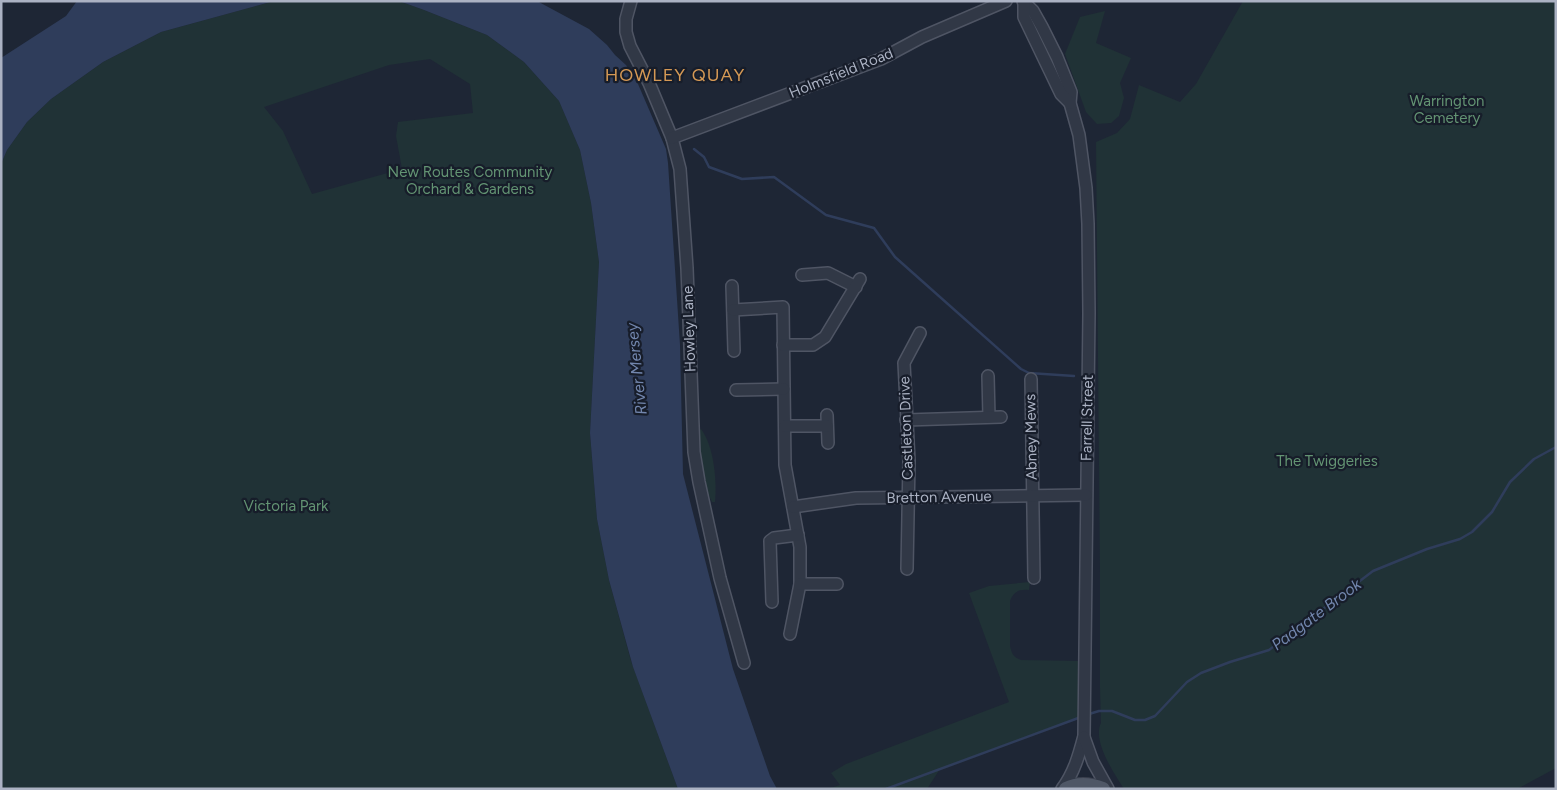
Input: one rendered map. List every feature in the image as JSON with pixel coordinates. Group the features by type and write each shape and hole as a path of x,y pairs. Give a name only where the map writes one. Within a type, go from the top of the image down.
{"main road":[{"path":"1066,789 1080,784 1103,789"}],"street":[{"name":"Howley Lane","path":"631,1 626,19 626,32 630,46 649,83 672,138 680,169 694,452 698,482 720,578 744,663"},
{"name":"Holmsfield Road","path":"672,138 881,59 922,37 1006,1"},
{"name":"Farrell Street","path":"1024,2 1024,17 1061,94 1070,103 1083,163 1088,224 1089,312 1084,733 1080,753 1071,776 1062,789"},
{"path":"783,345 813,345 825,337 858,283 828,273 802,275"},
{"path":"732,286 734,351"},
{"path":"733,310 783,307 785,465 798,535 800,584 790,634"},
{"name":"Castleton Drive","path":"908,569 909,461 904,363 920,333"},
{"path":"988,376 989,418"},
{"name":"Abney Mews","path":"1031,379 1034,578"},
{"path":"736,390 784,389"},
{"path":"906,420 1001,417"},
{"path":"785,426 827,420 828,443"},
{"name":"Bretton Avenue","path":"793,507 856,498 1086,495"},
{"path":"772,602 770,541 774,538 798,535"},
{"path":"800,584 837,584"},
{"name":"Farrell Street","path":"1084,733 1093,762 1108,789"}],"green space":[{"name":"Victoria Park","path":"274,1 399,1 487,35 524,62 559,101 580,150 591,203 599,262 590,433 597,519 609,580 631,661 678,789 1,789 1,163 7,150 27,122 51,99 103,62 161,32","holes":["430,59 470,84 473,113 398,122 396,136 402,169 312,194 283,131 264,107 389,65"]},
{"name":"The Twiggeries","path":"1243,1 1556,1 1556,768 1517,789 1124,789 1105,757 1099,739 1101,723 1096,142 1117,133 1130,119 1139,85 1180,102 1196,84"},
{"path":"1105,11 1096,43 1131,58 1120,83 1124,98 1119,116 1111,123 1097,124 1086,112 1065,54 1080,17"},
{"path":"701,429 709,445 714,464 715,502 712,502 708,494 699,458 699,431"},
{"path":"1030,582 1029,590 1017,592 1010,601 1011,651 1021,660 1080,661 1079,718 940,769 927,789 827,789 840,785 831,773 846,764 1009,702 969,593 989,586"}],"water":[{"path":"77,1 274,1 161,32 103,62 51,99 27,122 7,150 1,164 1,58 66,16"},
{"name":"River Mersey","path":"399,1 537,1 589,29 626,65 638,84 666,149 668,163 680,345 683,474 733,669 770,776 777,789 678,789 633,667 609,580 597,519 590,433 599,262 591,203 580,150 559,101 524,62 487,35"}],"waterway":[{"path":"694,149 704,157 709,167 742,179 774,177 826,215 874,228 895,257 1021,369 1029,373 1074,376"},
{"name":"Padgate Brook","path":"1089,714 1099,711 1112,711 1135,720 1145,720 1155,716 1187,682 1201,673 1269,650 1373,571 1427,549 1460,539 1472,532 1492,512 1510,482 1534,459 1556,447"},
{"name":"Padgate Brook","path":"886,789 1081,717"}],"district":[{"name":"HOWLEY QUAY","path":"675,75"}],"park label":[{"name":"Warrington Cemetery","path":"1447,110"},
{"name":"New Routes Community Orchard & Gardens","path":"470,180"}]}
